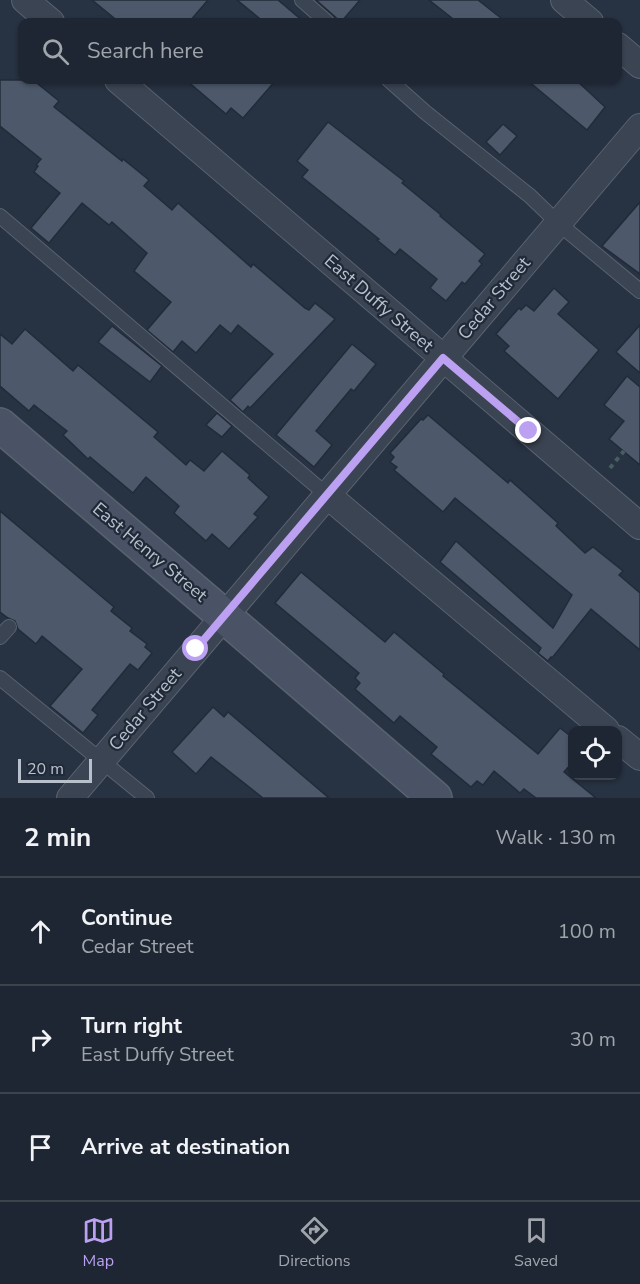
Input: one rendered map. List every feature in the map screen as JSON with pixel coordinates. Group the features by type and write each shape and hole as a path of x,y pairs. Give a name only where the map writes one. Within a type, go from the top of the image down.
{"main road":[{"name":"East Henry Street","path":"0,425 435,798"}],"street":[{"path":"25,0 46,18"},
{"path":"564,0 585,18"},
{"path":"622,48 640,64"},
{"name":"East Duffy Street","path":"123,84 640,526"},
{"name":"Cedar Street","path":"70,798 640,127"},
{"path":"327,495 601,726"},
{"path":"622,742 640,757"}],"lane":[{"path":"302,0 322,18"},
{"path":"394,84 530,196 558,223 640,291"},
{"path":"0,216 327,495"},
{"path":"0,678 147,798"}],"building":[{"path":"92,0 208,0 192,18 114,18"},
{"path":"237,0 278,0 299,18 259,18"},
{"path":"316,0 360,0 344,18 336,18"},
{"path":"429,0 478,0 501,18 452,18"},
{"path":"0,80 18,80 18,84 38,84 59,101 54,107 149,180 144,186 172,210 178,203 251,267 253,264 305,308 309,310 315,303 335,319 250,408 248,406 243,412 230,400 273,354 238,325 231,334 220,325 196,353 182,341 173,352 147,330 171,302 134,271 147,253 112,222 109,225 82,203 49,243 31,228 60,193 34,172 41,159 0,126"},
{"path":"191,84 273,84 243,118 231,108 226,114"},
{"path":"532,84 580,84 605,107 587,130"},
{"path":"328,122 404,181 402,183 485,254 479,261 482,264 446,301 430,288 437,279 400,249 395,255 377,240 379,239 302,177 308,170 297,161"},
{"path":"503,124 517,136 500,155 486,142"},
{"path":"640,202 640,274 602,246"},
{"path":"554,288 569,302 558,314 599,350 558,399 504,351 509,346 496,334 519,308 521,310 526,305 534,311"},
{"path":"640,325 640,373 616,352"},
{"path":"112,326 162,366 150,382 98,342"},
{"path":"25,329 73,371 78,365 158,432 154,437 186,465 190,460 204,471 222,451 250,475 248,478 269,497 254,514 258,517 229,549 212,534 206,541 174,513 179,506 146,477 133,493 90,457 88,459 63,435 67,431 34,405 29,411 0,386 0,334 12,344"},
{"path":"352,344 376,364 354,391 351,389 316,431 332,445 314,467 276,435"},
{"path":"627,376 640,387 640,465 609,439 624,421 604,405"},
{"path":"217,413 232,426 222,437 206,425"},
{"path":"428,415 508,483 510,480 558,523 556,526 585,553 593,547 623,571 619,575 640,593 640,650 591,609 548,661 538,653 541,648 440,562 456,541 553,628 572,595 455,498 443,512 394,470 397,467 390,462 394,457 390,453 421,419 423,420"},
{"path":"0,511 114,607 111,611 132,628 130,631 147,644 145,647 152,653 138,670 130,664 92,710 98,715 83,733 50,706 82,669 42,636 36,644 18,629 15,621 0,612"},
{"path":"301,572 385,642 394,632 444,674 443,676 538,754 560,728 568,734 568,768 564,772 568,775 568,780 574,780 596,798 536,798 524,789 520,793 494,771 483,785 477,781 471,787 431,754 437,747 400,716 394,723 355,689 360,683 355,678 359,673 275,603"},
{"path":"213,707 224,717 228,712 329,798 263,798 211,757 196,774 172,752"}],"route":[{"path":"196,649 443,358 529,431"}]}
